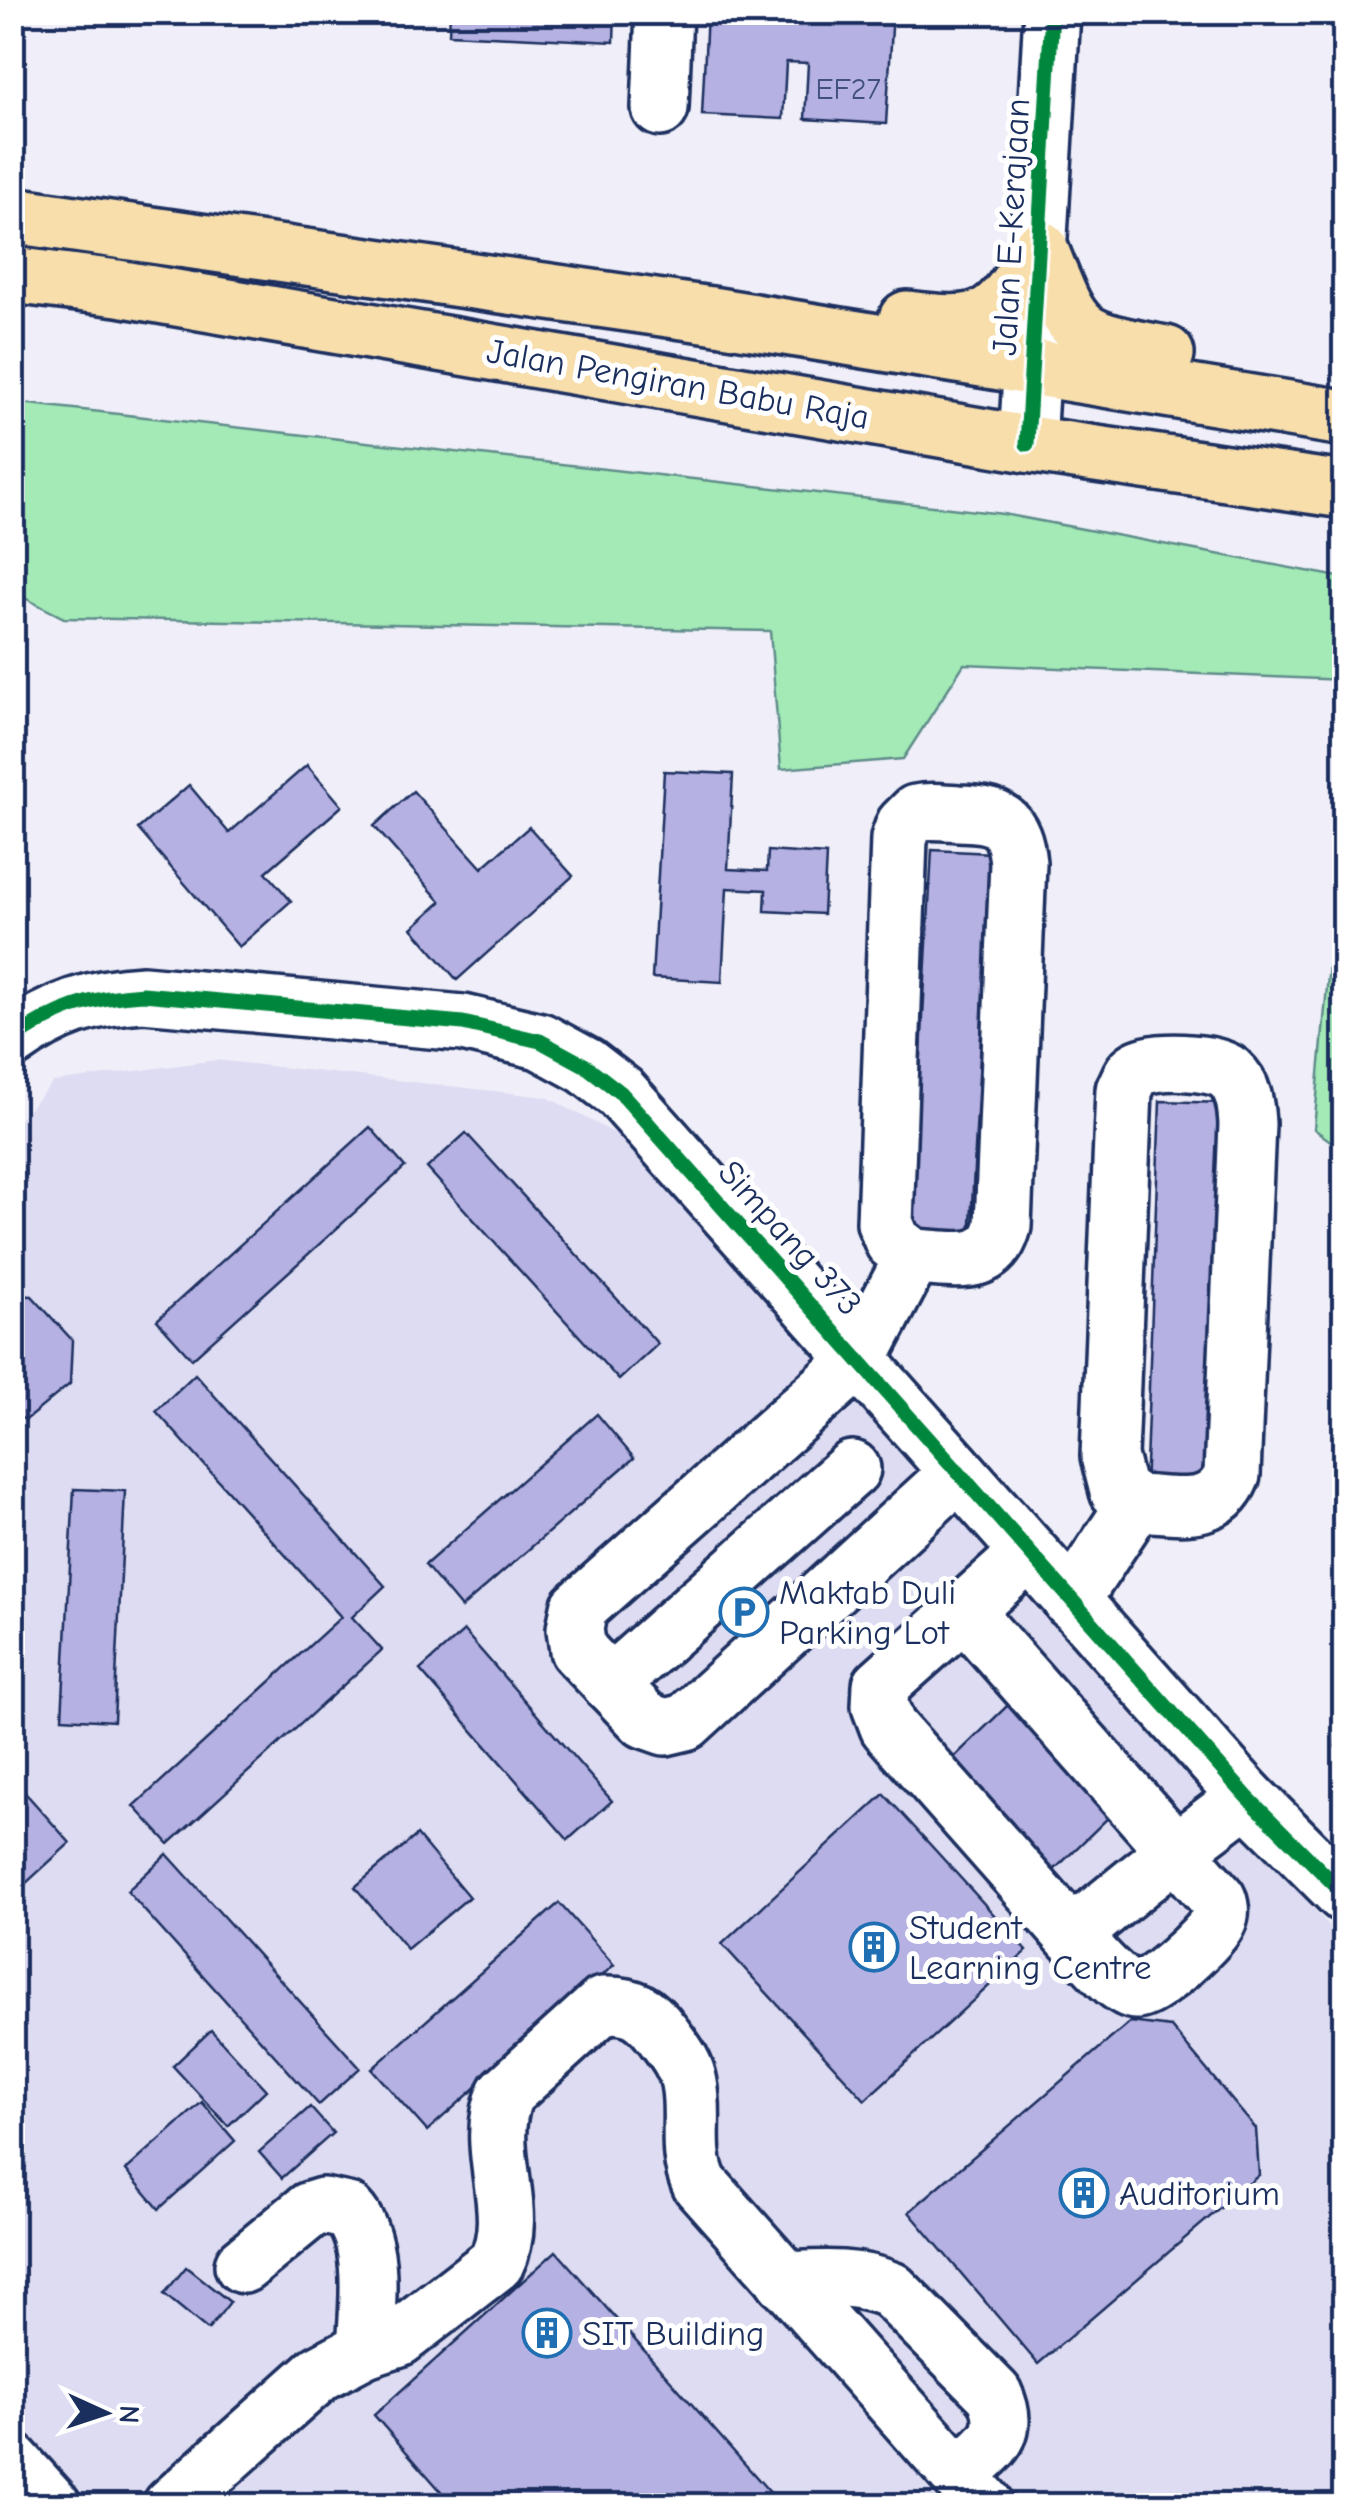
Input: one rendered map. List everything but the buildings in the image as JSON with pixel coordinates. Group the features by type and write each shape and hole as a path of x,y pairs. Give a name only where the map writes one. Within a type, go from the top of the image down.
{"main road":[{"name":"Jalan Pengiran Babu Raja","path":"12,215 630,304 1344,418"},
{"path":"630,304 746,298 966,324 994,313 1009,300 1040,249"},
{"path":"1040,249 1064,310 1080,330 1101,342 1294,376 1344,400"},
{"name":"Jalan Pengiran Babu Raja","path":"12,275 118,288 1027,444 1344,490"}],"street":[{"path":"660,108 664,12"},
{"name":"Jalan E-Kerajaan","path":"1027,444 1052,12"},
{"path":"916,813 989,814 1008,828 1018,863 1003,1226 994,1249 976,1259 913,1257 893,1242 884,1223 899,839 916,813"},
{"name":"Simpang 373","path":"12,1040 68,1008 101,997 143,994 462,1023 540,1040 586,1066 621,1093 1247,1797 1344,1894"},
{"path":"1168,1062 1220,1068 1239,1086 1246,1102 1247,1124 1232,1475 1219,1498 1207,1504 1136,1504 1118,1492 1108,1456 1124,1090 1133,1072 1148,1064 1168,1062"},
{"path":"913,1257 860,1360 579,1608 578,1650 645,1720 665,1727 686,1722 958,1474"},
{"path":"806,1408 902,1526"},
{"path":"610,1684 852,1468"},
{"path":"1071,1601 1136,1504"},
{"path":"963,1610 1218,1899 1220,1917 1208,1936 1151,1986 1138,1991 1124,1988 1072,1935 888,1727 880,1706 881,1685 963,1610 1028,1554"},
{"path":"1072,1935 1247,1797"},
{"path":"171,2506 320,2373 365,2349 399,2338 496,2263 504,2247 507,2226 498,2155 498,2111 506,2094 603,2005 638,2008 650,2017 681,2060 689,2080 691,2166 696,2175 784,2280 972,2490 1002,2428 1003,2413 994,2394 891,2290 870,2281 839,2276 784,2280"},
{"path":"243,2266 310,2210 324,2206 347,2211 360,2228 363,2242 369,2290 365,2349"}],"shaded area":[{"path":"216,1060 547,1097 644,1149 1344,1943 1344,2505 92,2505 13,2419 13,1126 53,1082"}],"green space":[{"path":"12,402 1003,514 1344,578 1344,680 964,664 903,759 781,769 770,631 64,618 13,592"},
{"path":"1344,801 1344,1151 1314,1129"}],"cycle path":[{"path":"1027,444 1052,12"},
{"path":"12,1040 74,1006 143,994 463,1023 540,1041 586,1066 621,1093 1247,1797 1344,1894"}],"place":[{"name":"Maktab Duli Parking Lot","path":"744,1612"},
{"name":"Student Learning Centre","path":"874,1947"},
{"name":"Auditorium","path":"1084,2193"},
{"name":"SIT Building","path":"547,2333"}]}
